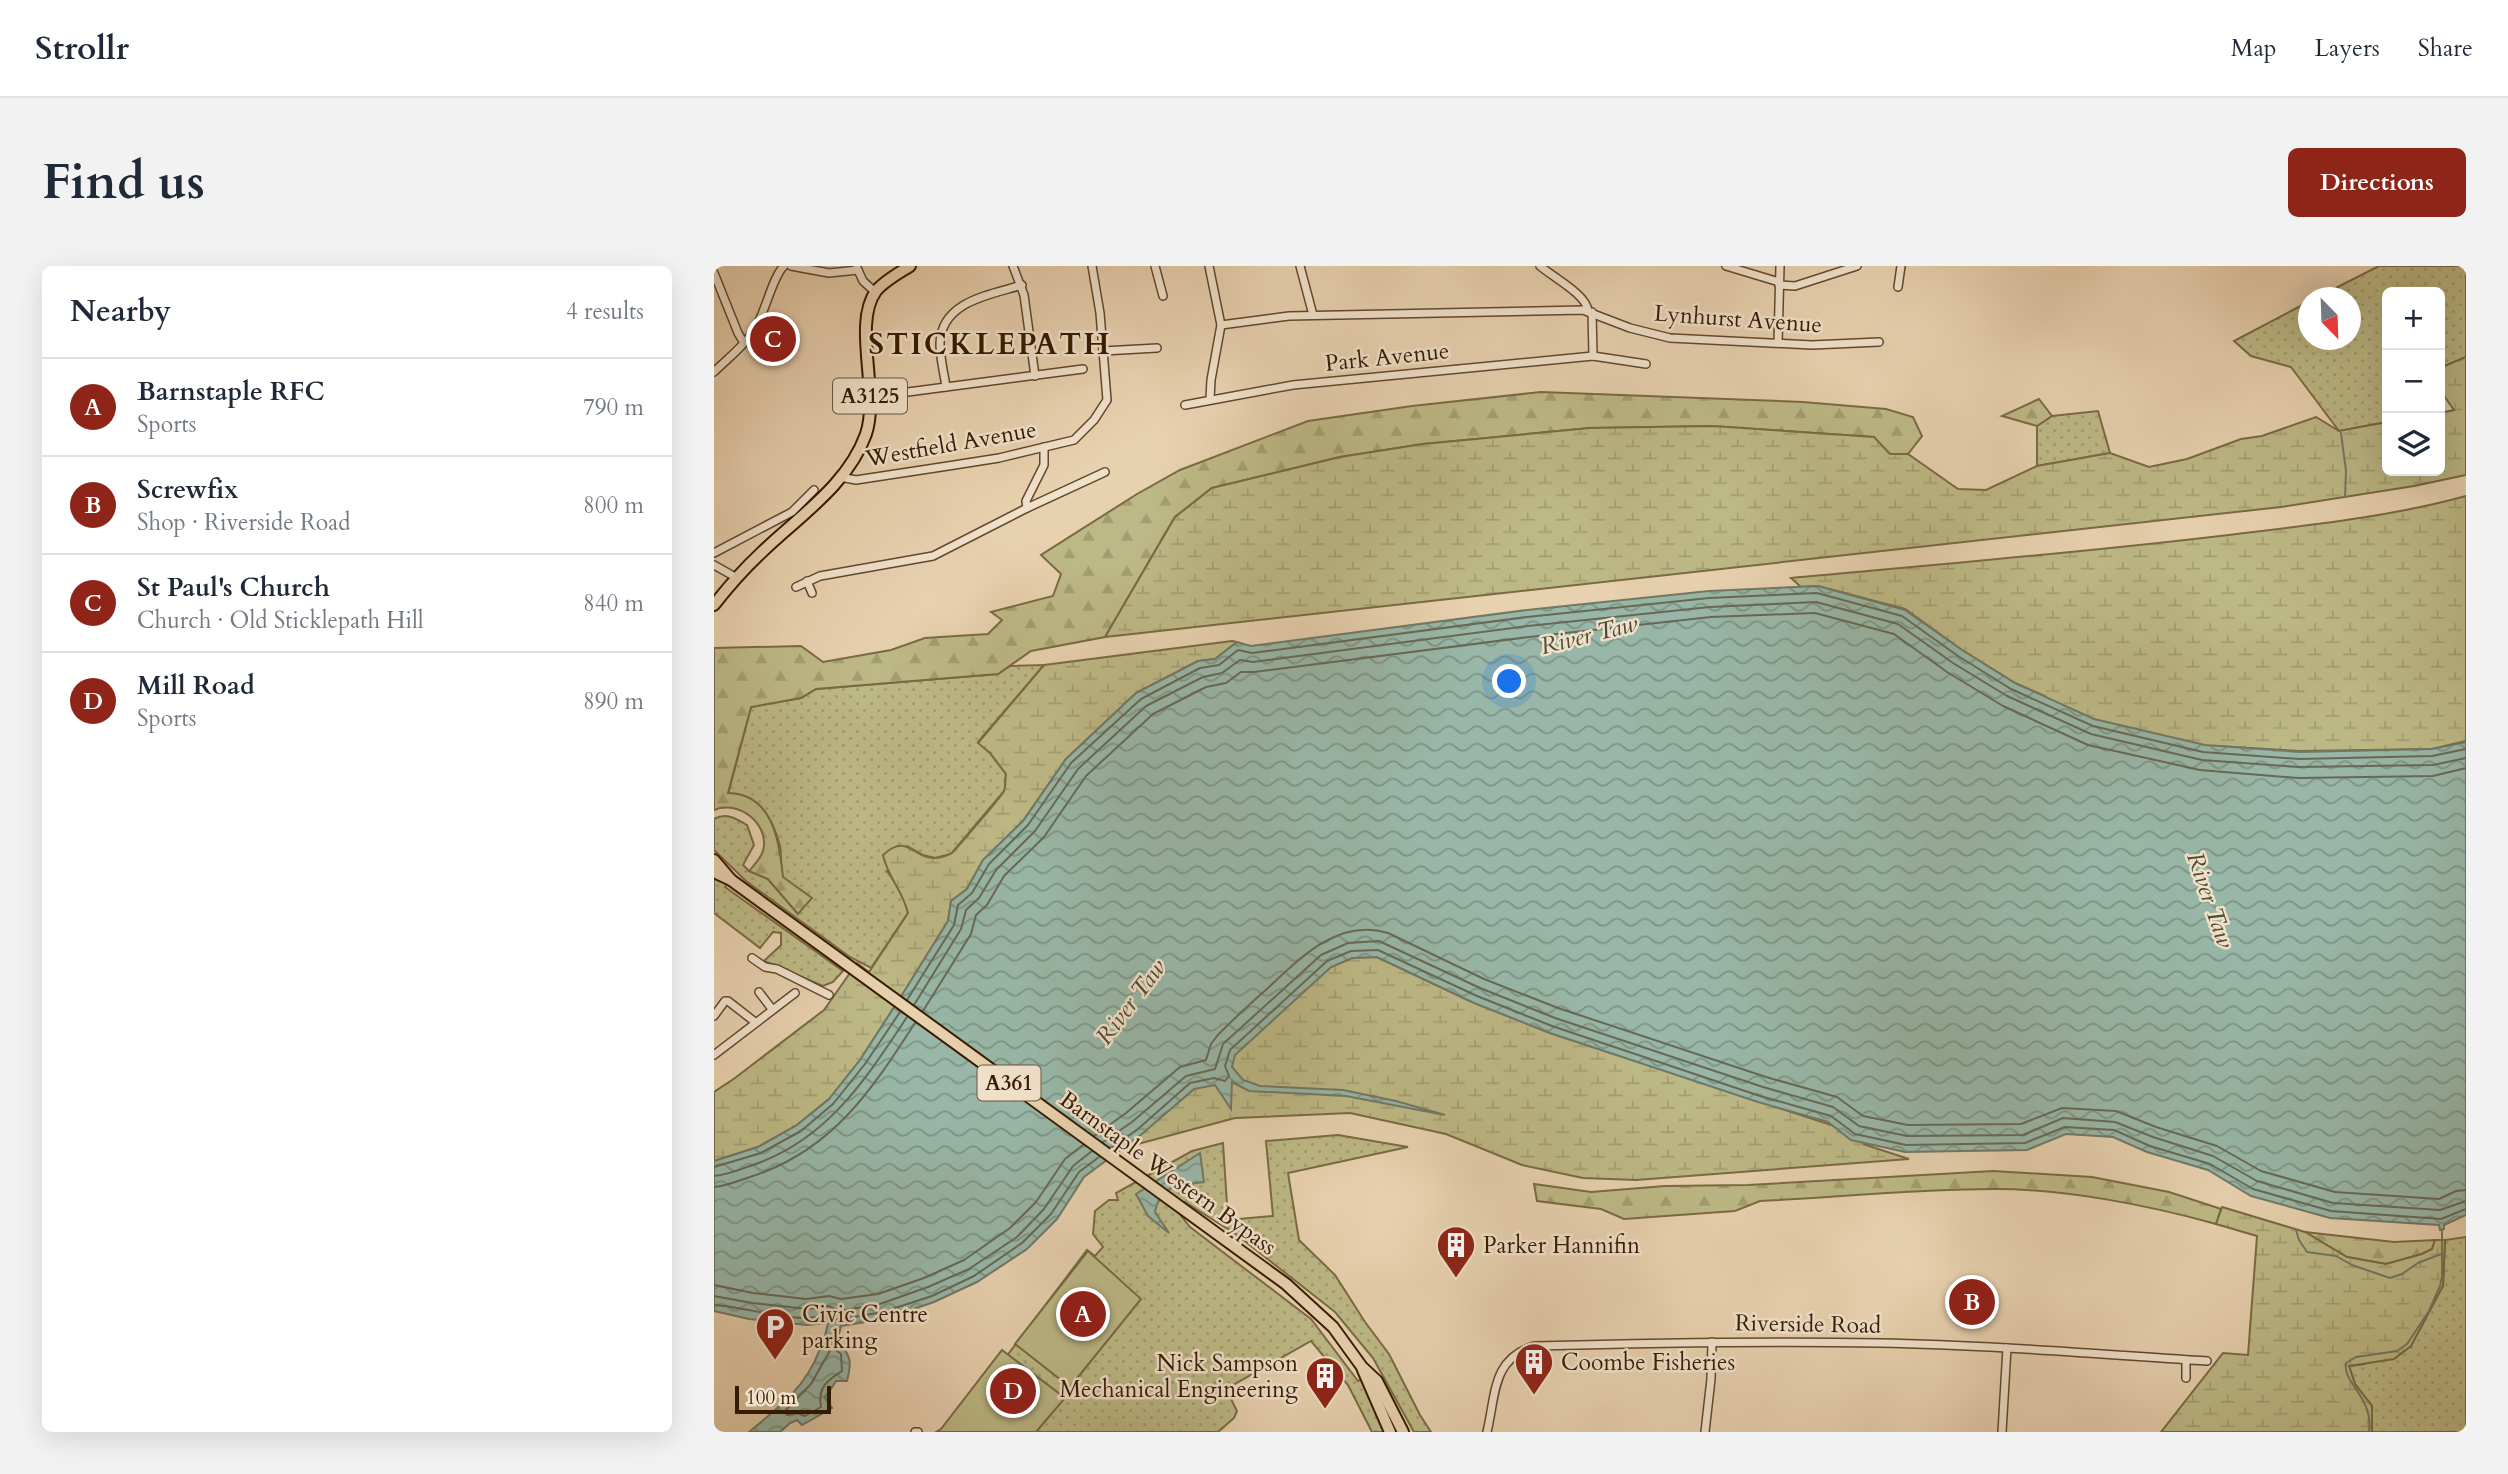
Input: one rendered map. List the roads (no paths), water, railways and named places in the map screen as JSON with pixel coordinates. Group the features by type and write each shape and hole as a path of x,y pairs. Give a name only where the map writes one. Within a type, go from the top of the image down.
{"main road":[{"path":"875,292 910,266"},
{"name":"A3125","path":"714,605 761,552 816,504 840,477 860,447 866,432 870,397 866,324 875,292"},
{"name":"Barnstaple Western Bypass","path":"714,860 723,867 731,880"},
{"name":"Barnstaple Western Bypass","path":"714,872 731,880 1303,1299 1332,1327 1362,1367 1377,1381 1403,1432"},
{"name":"Barnstaple Western Bypass","path":"1362,1367 1390,1432"}],"street":[{"path":"714,372 744,343 762,316 782,266"},
{"path":"791,266 830,273 858,268 863,281 875,292"},
{"path":"1013,266 1022,285 1035,376"},
{"path":"1093,266 1103,351 1157,348"},
{"path":"1155,266 1163,296"},
{"path":"1209,266 1222,325 1210,399"},
{"path":"1300,266 1313,315"},
{"path":"1540,266 1585,301 1590,312 1593,356"},
{"path":"1726,266 1779,284 1795,286 1857,266"},
{"path":"1778,343 1780,266"},
{"path":"1898,287 1901,266"},
{"path":"714,273 744,343"},
{"path":"946,387 940,344 941,335 951,315 974,300 1022,285"},
{"path":"1573,310 1574,292"},
{"name":"Lynhurst Avenue","path":"1222,325 1289,316 1573,310 1590,312 1630,328 1670,338 1812,345 1879,342"},
{"name":"Westfield Avenue","path":"840,477 856,480 948,467 1073,440 1094,420 1107,400 1103,351"},
{"name":"Park Avenue","path":"1185,405 1293,386 1593,356 1646,363"},
{"path":"870,397 1083,369"},
{"path":"1027,508 1026,501 1046,460 1044,447"},
{"path":"796,587 820,576 933,556 1105,472"},
{"path":"714,553 792,512 814,490"},
{"path":"714,565 737,578"},
{"path":"807,581 812,593"},
{"path":"752,958 765,967 777,969 830,995"},
{"path":"759,992 772,1009"},
{"path":"714,1055 795,993"},
{"path":"714,1016 725,1001 728,1001 755,1022"},
{"path":"1705,1432 1712,1342"},
{"name":"Riverside Road","path":"1487,1432 1499,1376 1504,1365 1519,1351 1534,1346 1712,1342 1879,1343 2007,1348 2207,1362"},
{"path":"2002,1432 2007,1348"},
{"path":"2186,1360 2186,1378"}],"water":[{"name":"River Taw","path":"1818,586 1905,610 2015,683 2094,719 2205,745 2300,752 2432,749 2466,742 2466,1215 2444,1225 2444,1229 2440,1230 2439,1225 2330,1218 2251,1196 2208,1170 2147,1152 2113,1137 2066,1134 2027,1150 1905,1152 1851,1140 1828,1122 1758,1102 1550,1033 1474,1003 1377,957 1352,958 1331,967 1235,1055 1232,1067 1243,1080 1260,1086 1343,1090 1445,1115 1346,1096 1249,1091 1232,1082 1231,1109 1215,1085 1194,1089 1142,1134 1084,1177 1057,1219 1027,1249 977,1282 934,1302 884,1319 841,1326 838,1338 849,1358 850,1367 847,1381 836,1381 825,1398 832,1408 802,1425 797,1420 790,1423 780,1432 749,1432 790,1396 807,1375 822,1349 828,1323 807,1325 749,1319 714,1311 714,1161 758,1147 797,1125 829,1099 860,1060 948,921 951,901 967,889 983,860 1023,821 1066,759 1136,693 1198,661 1215,659 1237,642 1251,646 1527,610 1709,591"},
{"path":"1200,1153 1204,1182 1173,1188 1162,1196 1158,1203 1155,1212 1169,1233 1148,1216 1136,1194"}],"waterway":[{"path":"2341,433 2346,471 2345,497"},
{"path":"2296,1230 2307,1252 2336,1256 2352,1265 2390,1278 2441,1254"},
{"path":"2369,1432 2367,1409 2349,1377 2346,1363 2356,1357 2397,1351 2407,1344 2429,1311 2440,1286 2442,1230"}],"place":[{"name":"St Paul's Church","path":"773,339"},
{"name":"Parker Hannifin","path":"1456,1279"},
{"name":"Screwfix","path":"1972,1302"},
{"name":"Barnstaple RFC","path":"1083,1314"},
{"name":"Civic Centre parking","path":"775,1361"},
{"name":"Mill Road","path":"1013,1391"},
{"name":"Coombe Fisheries","path":"1534,1396"},
{"name":"Nick Sampson Mechanical Engineering","path":"1325,1410"}],"district":[{"name":"STICKLEPATH","path":"990,344"}]}
